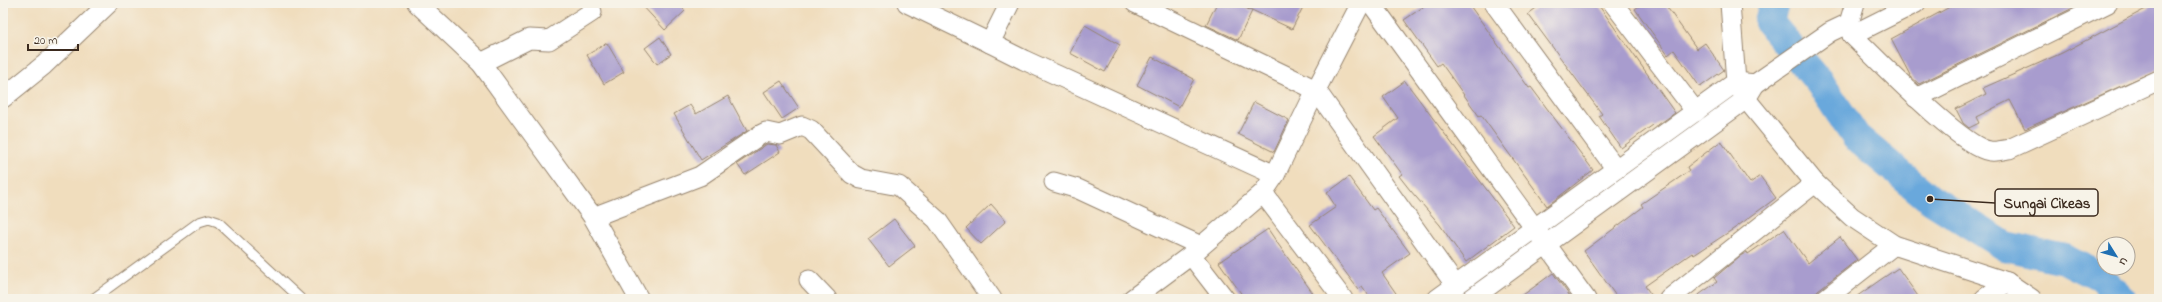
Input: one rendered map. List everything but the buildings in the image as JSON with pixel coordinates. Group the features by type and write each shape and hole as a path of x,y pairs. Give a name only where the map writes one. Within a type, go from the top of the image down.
{"street":[{"path":"3,98 44,65 109,3"},
{"path":"417,3 481,63 593,217 639,299"},
{"path":"907,3 1024,60 1274,175"},
{"path":"990,43 1010,3"},
{"path":"1135,3 1316,90 1456,286"},
{"path":"1132,299 1196,251 1264,192 1361,3"},
{"path":"1371,3 1545,245 1586,299"},
{"path":"1494,3 1616,169"},
{"path":"1613,3 1696,112"},
{"path":"1730,3 1736,82"},
{"path":"1850,29 1855,3"},
{"path":"1471,299 1751,91 1778,67 1830,32 1850,29 1916,3"},
{"path":"1916,98 2108,3"},
{"path":"481,63 529,39 550,40 592,12"},
{"path":"1850,29 1916,98 1971,143 1990,151 2009,149 2159,80"},
{"path":"1437,299 1736,82"},
{"path":"1736,82 1751,91 1814,183 1852,217 1894,245 2007,282 2032,299"},
{"path":"593,217 700,176 760,134 766,132 780,135 802,126 811,130 852,174 861,179 899,186 937,220 992,299"},
{"path":"1054,182 1078,189 1196,251 1225,299"},
{"path":"1669,299 1814,183"},
{"path":"1264,192 1343,299"},
{"path":"1825,299 1894,245"},
{"path":"809,280 827,299"},
{"path":"1984,299 2007,282"}],"lane":[{"path":"93,299 199,222 209,219 218,222 301,299"}],"waterway":[{"path":"1774,3 1769,22 1820,83 1856,137 1930,199 2005,246 2064,259 2100,277 2122,299"}],"place":[{"name":"Sungai Cikeas","path":"1930,199"}]}
